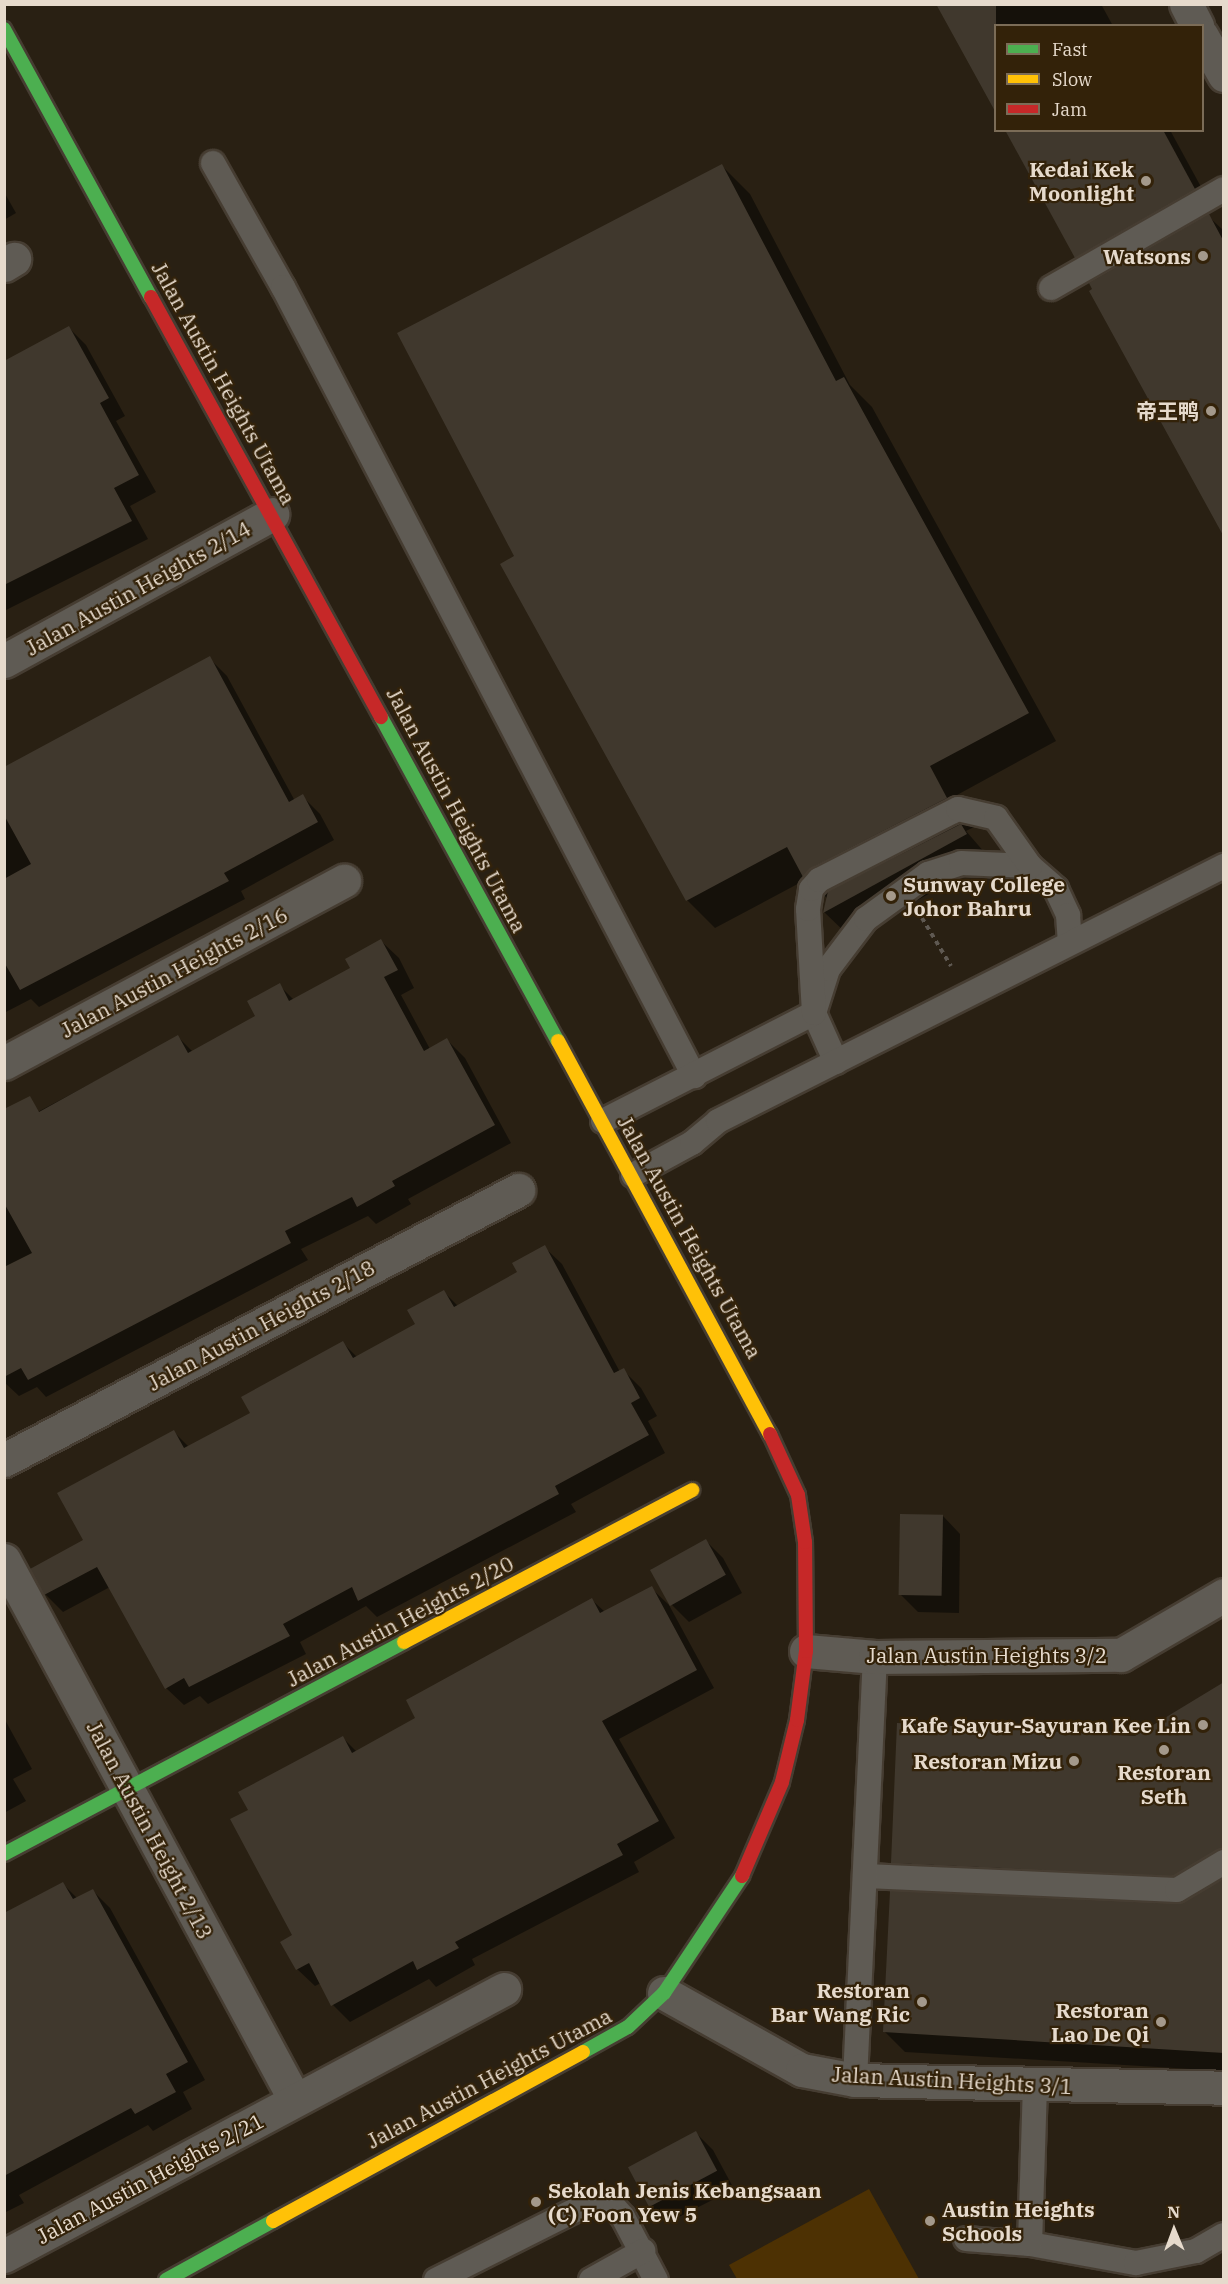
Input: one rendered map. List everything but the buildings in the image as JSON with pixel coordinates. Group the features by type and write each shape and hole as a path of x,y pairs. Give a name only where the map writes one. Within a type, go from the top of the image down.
{"street":[{"path":"1186,4 1196,24"},
{"name":"Jalan Austin Heights Utama","path":"4,30 272,514 758,1405 798,1495 808,1601 806,1651 790,1753 770,1819 751,1862 699,1946 664,1993 628,2027 166,2280"},
{"path":"1204,38 1224,75"},
{"name":"Jalan Austin Heights 2/14","path":"4,661 272,514"},
{"name":"Jalan Austin Heights 2/16","path":"4,1063 344,881"},
{"name":"Jalan Austin Heights 2/18","path":"4,1460 518,1190"},
{"name":"Jalan Austin Heights 2/20","path":"4,1854 692,1490"},
{"name":"Jalan Austin Height 2/13","path":"4,1560 295,2100"},
{"name":"Jalan Austin Heights 3/2","path":"806,1651 875,1657 1121,1655 1224,1595"},
{"name":"Jalan Austin Heights 2/21","path":"4,2256 504,1989"},
{"name":"Jalan Austin Heights 3/1","path":"664,1993 802,2070 855,2080 1224,2088"}],"lane":[{"path":"213,163 284,287 694,1076"},
{"path":"1051,288 1224,189"},
{"path":"836,1062 814,1013 808,909 811,890 819,880 958,809 996,818 1030,866 1056,889 1068,915 1070,943"},
{"path":"603,1122 814,1013 828,969 866,919 905,888 928,874 961,863 1030,866"},
{"path":"633,1175 692,1143 718,1121 1224,866"},
{"path":"855,2080 867,1876 875,1657"},
{"path":"867,1876 1177,1890 1224,1862"},
{"path":"1030,2244 1035,2085"},
{"path":"436,2280 593,2201 615,2208 643,2251 656,2280"},
{"path":"966,2239 1030,2244 1136,2263 1196,2251 1224,2235"},
{"path":"591,2280 643,2251"}],"shaded area":[{"path":"869,2189 919,2279 737,2279 729,2265"}],"traffic: fast":[{"path":"4,29 151,297"},
{"path":"381,717 558,1041"},
{"path":"4,1854 404,1642"},
{"path":"583,2052 628,2027 664,1993 742,1876"},
{"path":"166,2280 273,2221"}],"traffic: slow":[{"path":"558,1041 770,1434"},
{"path":"404,1642 692,1490"},
{"path":"273,2221 583,2052"}],"traffic: jam":[{"path":"151,297 381,717"},
{"path":"742,1876 782,1782 797,1720 806,1651 805,1542 798,1495 770,1434"}],"place":[{"name":"Kedai Kek Moonlight","path":"1146,181"},
{"name":"Watsons","path":"1203,256"},
{"name":"帝王鸭","path":"1211,411"},
{"name":"Sunway College Johor Bahru","path":"891,896"},
{"name":"Kafe Sayur-Sayuran Kee Lin","path":"1203,1725"},
{"name":"Restoran Seth","path":"1164,1750"},
{"name":"Restoran Mizu","path":"1074,1761"},
{"name":"Restoran Bar Wang Ric","path":"922,2002"},
{"name":"Restoran Lao De Qi","path":"1161,2022"},
{"name":"Sekolah Jenis Kebangsaan (C) Foon Yew 5","path":"536,2202"},
{"name":"Austin Heights Schools","path":"930,2221"}]}
